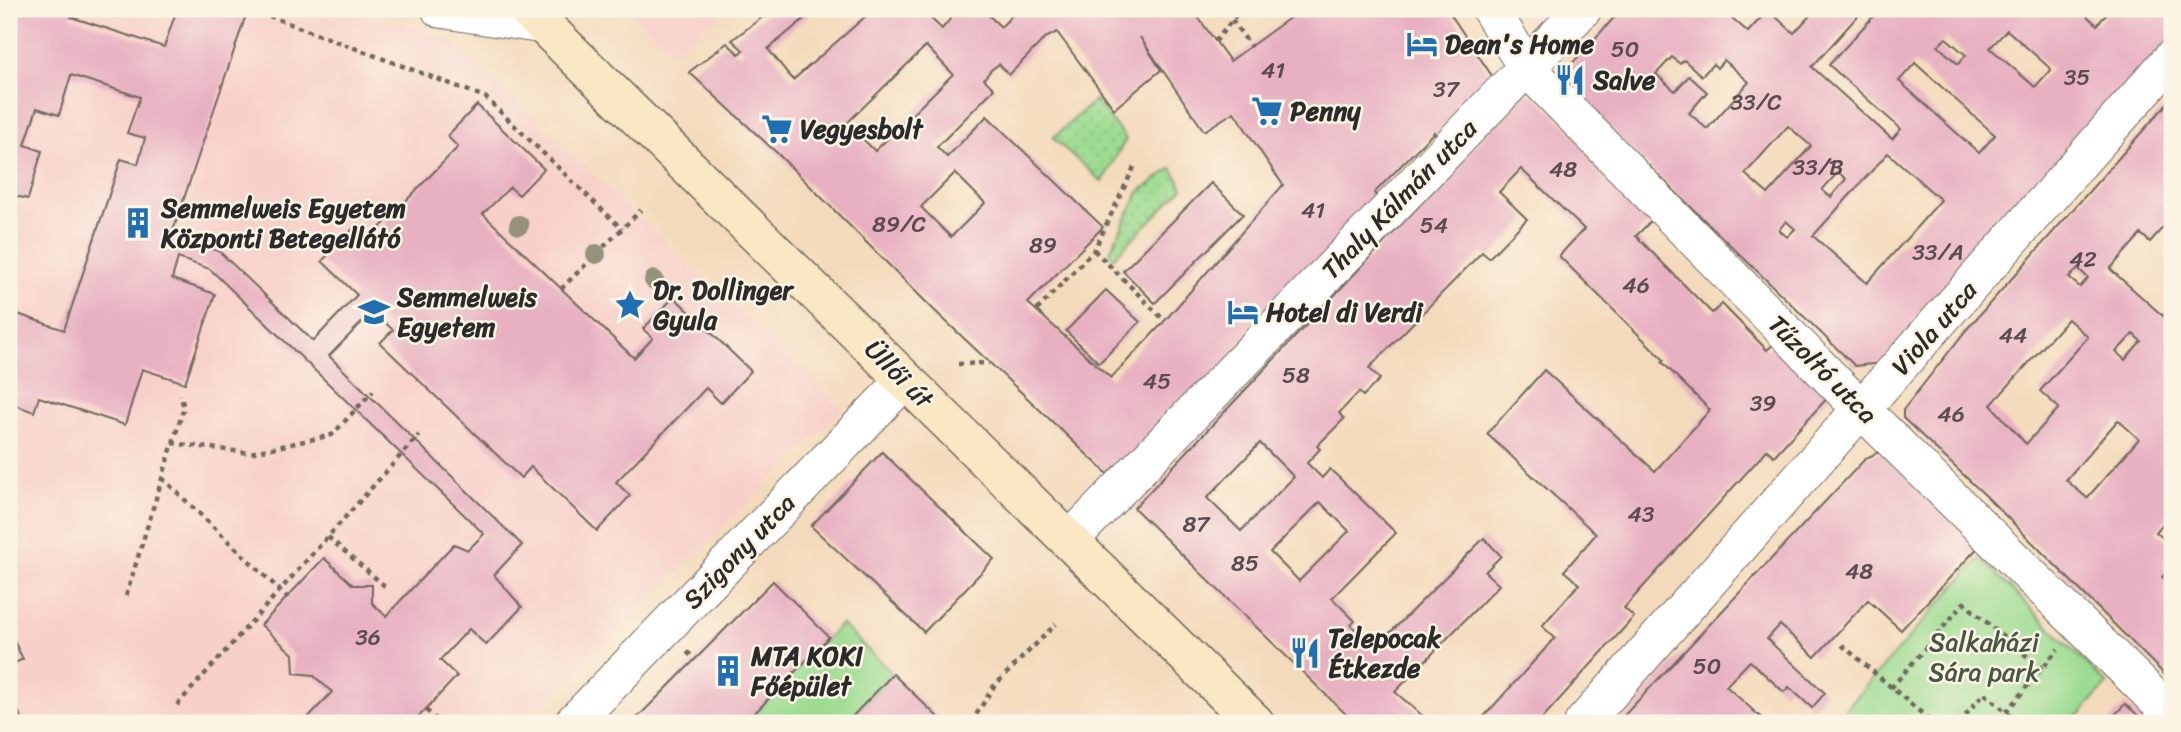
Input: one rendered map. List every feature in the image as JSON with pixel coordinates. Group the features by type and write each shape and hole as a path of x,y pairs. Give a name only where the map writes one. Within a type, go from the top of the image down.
{"main road":[{"name":"Üllői út","path":"535,17 1255,723"}],"street":[{"name":"Üllői út","path":"440,9 535,17"},
{"name":"Tűzoltó utca","path":"1490,9 1527,68 1862,410 2172,715"},
{"name":"Thaly Kálmán utca","path":"1069,541 1583,9"},
{"name":"Viola utca","path":"1583,723 2172,58"},
{"name":"Szigony utca","path":"573,723 905,380"}],"path":[{"path":"1215,42 1241,9"},
{"path":"269,16 485,97 622,229"},
{"path":"1232,20 1251,47"},
{"path":"1037,310 1094,250 1135,164"},
{"path":"561,289 641,210"},
{"path":"1094,250 1165,321"},
{"path":"958,364 989,363"},
{"path":"172,443 250,453 332,435 373,391"},
{"path":"126,596 184,407 180,396"},
{"path":"177,705 419,435"},
{"path":"162,478 287,597"},
{"path":"328,537 387,588"},
{"path":"1891,688 1964,603 2042,669"},
{"path":"971,723 994,686 1056,624"},
{"path":"2006,712 2078,624"},
{"path":"1842,645 1933,723"},
{"path":"1959,723 1984,693 2019,723"},
{"path":"426,710 440,723"}],"shaded area":[{"name":"Semmelweis Egyetem","path":"9,9 357,9 450,40 843,409 524,723 9,723"},
{"path":"627,9 729,9 671,53"},
{"path":"1521,9 1553,9 1534,29"}],"green space":[{"path":"1095,100 1126,139 1102,182 1053,138"},
{"path":"1172,168 1183,188 1113,258 1109,253 1139,192"},
{"name":"Salkaházi Sára park","path":"1980,558 2107,684 2072,723 1833,723"},
{"path":"841,624 893,674 846,723 745,723"}],"building":[{"path":"9,9 74,9 71,17 164,47 177,9 248,9 172,234 220,252 313,341 357,295 322,261 357,225 370,238 458,147 447,136 477,105 544,169 519,195 510,187 483,214 634,358 653,338 643,329 674,297 751,371 721,403 706,388 616,482 630,496 597,531 531,467 521,478 380,343 393,330 373,311 329,356 522,545 494,575 522,607 486,645 469,629 440,660 457,676 413,723 303,723 332,692 313,675 294,673 293,654 261,625 324,558 353,585 372,585 372,603 386,616 454,544 468,550 484,534 210,269 178,258 172,279 215,294 185,383 142,369 125,425 39,397 34,412 9,403 9,311 64,330 121,159 138,164 145,138 127,133 140,97 71,75 59,115 37,108 25,145 42,151 28,199 12,195 9,204"},
{"path":"773,9 816,9 768,49 793,80 874,9 921,9 942,29 951,18 942,9 982,9 1001,27 1018,9 1192,9 1230,61 1302,9 1326,9 1329,13 1334,9 1447,9 1494,79 1437,138 1434,132 1374,193 1378,199 1114,480 935,311 777,153 689,72 727,43 739,54 743,50 732,40","holes":["1057,32 1114,109 1161,70 1140,37 1204,131 1234,112 1283,185 1111,378 1028,303 1103,227 987,116 947,157 937,147 994,89 984,79 991,70 999,64 1009,75 1045,38","926,46 953,74 875,151 847,123","955,173 985,203 951,237 921,207"]},
{"path":"1622,9 1722,9 1748,32 1768,10 1794,33 1816,9 1864,9 1812,67 1892,139 1901,129 1829,65 1880,9 2079,9 2097,25 2111,9 2172,9 2172,37 1881,363 1855,366 1565,85 1568,68","holes":["2007,30 2051,69 2035,87 1990,48","1946,38 1966,55 1958,64 1938,46","1672,57 1680,64 1684,60 1702,76 1713,64 1717,68 1724,60 1749,82 1707,129 1689,113 1707,92 1689,76 1675,91 1656,74","1915,63 1995,135 1979,153 1899,81","1788,126 1811,146 1768,194 1745,174","1888,153 1941,200 1867,283 1813,236","1838,172 1846,179 1831,197 1822,190","1786,221 1795,229 1787,237 1779,230"]},
{"path":"1525,93 1538,98 1655,217 1636,236 1712,313 1722,304 1767,350 1777,341 1830,395 1774,456 1767,450 1624,608 1634,617 1538,723 1478,723 1555,638 1542,626 1579,584 1564,571 1596,534 1487,434 1544,370 1655,471 1710,410 1662,362 1664,360 1559,256 1584,229 1521,169 1499,192 1527,219 1489,258 1482,252 1369,368 1380,379 1363,396 1359,392 1339,413 1344,419 1317,446 1320,449 1307,463 1322,478 1330,469 1396,533 1332,598 1355,621 1351,625 1375,648 1484,538 1501,556 1485,572 1499,585 1395,692 1431,723 1355,723 1134,508","holes":["1260,443 1294,477 1241,531 1207,498","1320,502 1349,531 1299,581 1270,552"]},
{"path":"2172,98 2172,217 2150,242 2141,234 2110,269 2163,316 2172,306 2172,513 2156,532 2172,546 2172,565 2162,577 2172,586 2172,682 1986,496 1903,418 1903,410 1967,329","holes":["2078,268 2088,278 2080,287 2069,278","2068,319 2088,337 2040,391 2059,408 2026,444 1991,405","2133,334 2141,341 2125,360 2116,352","2118,420 2139,439 2087,498 2066,480"]},
{"path":"1211,183 1243,214 1155,303 1123,271"},
{"path":"1106,290 1140,322 1099,363 1066,331"},
{"path":"882,452 994,559 924,632 811,526"},
{"path":"1879,452 1984,541 1901,630 1868,600 1815,657 1780,625 1767,639 1825,693 1812,708 1789,687 1784,692 1750,661 1726,686 1767,723 1617,723 1866,458"},
{"path":"773,581 829,637 745,723 632,723"},
{"path":"9,631 23,659 9,666"},
{"path":"893,674 944,723 846,723"},
{"path":"9,694 24,723 9,723"},
{"path":"2125,704 2147,723 2107,723"}],"place":[{"name":"Dean's Home","path":"1422,44"},
{"name":"Salve","path":"1570,80"},
{"name":"Penny","path":"1267,111"},
{"name":"Vegyesbolt","path":"777,129"},
{"name":"Semmelweis Egyetem Központi Betegellátó","path":"138,223"},
{"name":"Dr. Dollinger Gyula","path":"630,305"},
{"name":"Semmelweis Egyetem","path":"374,312"},
{"name":"Hotel di Verdi","path":"1243,312"},
{"name":"Telepocak Étkezde","path":"1305,653"},
{"name":"MTA KOKI Főépület","path":"728,671"}]}
